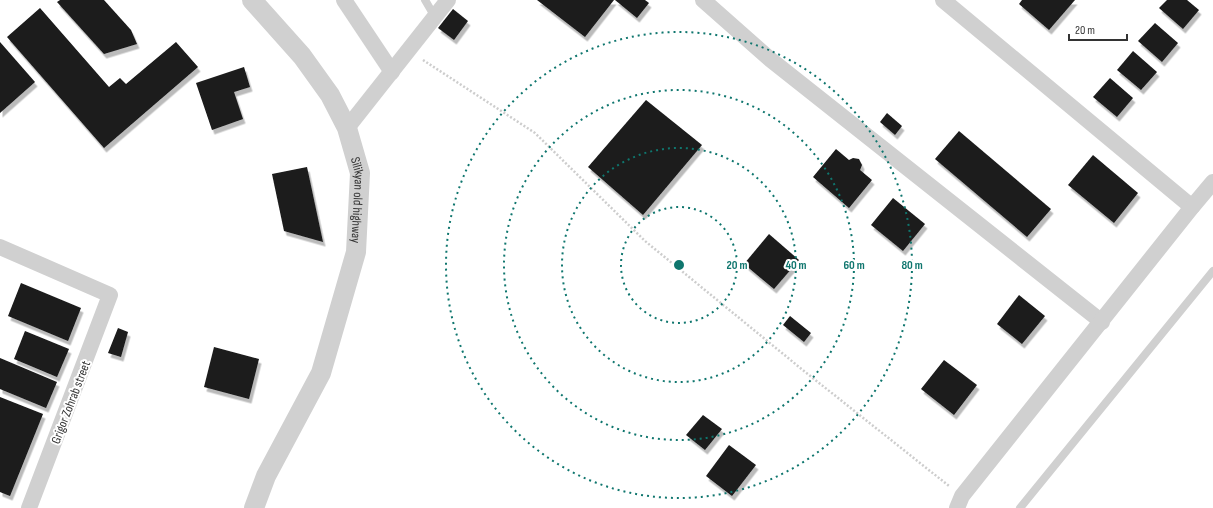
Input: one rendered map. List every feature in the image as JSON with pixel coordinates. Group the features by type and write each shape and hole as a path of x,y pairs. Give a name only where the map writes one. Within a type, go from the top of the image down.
{"street":[{"name":"Silikyan old highway","path":"252,0 302,56 330,95 347,128 360,173 356,252 321,373 266,476 254,508"},
{"path":"344,0 392,72"},
{"path":"347,128 448,0"},
{"path":"703,0 771,60 1102,322"},
{"path":"943,0 1192,207"},
{"path":"959,502 1213,182"},
{"name":"Grigor Zohrab street","path":"0,247 110,295 29,508"}],"lane":[{"path":"425,0 435,17"},
{"path":"1020,508 1213,271"}],"path":[{"path":"409,51 536,133 645,241 804,371 959,502"}],"building":[{"path":"60,0 104,0 131,30 137,44 104,54 57,2"},
{"path":"537,0 614,0 585,37"},
{"path":"615,0 645,0 649,3 637,18"},
{"path":"1022,0 1075,0 1049,30 1019,4"},
{"path":"1167,0 1187,0 1199,10 1183,29 1159,8"},
{"path":"40,8 109,87 120,78 126,84 176,42 198,67 104,148 7,37"},
{"path":"453,9 468,21 454,40 438,28"},
{"path":"1155,23 1178,43 1162,62 1138,41"},
{"path":"0,42 35,82 0,113"},
{"path":"1133,51 1157,72 1141,90 1117,70"},
{"path":"244,67 250,87 234,92 243,119 212,130 196,83"},
{"path":"1110,78 1133,98 1117,117 1093,97"},
{"path":"646,100 702,145 643,215 588,167"},
{"path":"887,113 902,126 895,135 880,122"},
{"path":"959,131 1051,209 1027,237 935,159"},
{"path":"836,149 849,160 853,158 859,159 862,165 860,170 872,180 849,208 813,177"},
{"path":"1093,155 1138,193 1114,223 1068,185"},
{"path":"307,167 323,242 284,231 272,174"},
{"path":"893,198 925,224 903,251 871,225"},
{"path":"769,234 799,260 774,289 744,264"},
{"path":"21,283 81,308 68,341 8,316"},
{"path":"1019,295 1045,316 1022,344 997,324"},
{"path":"790,316 811,333 804,342 783,325"},
{"path":"118,328 128,332 121,357 108,353"},
{"path":"25,331 69,349 57,377 14,359"},
{"path":"214,347 259,359 249,399 204,387"},
{"path":"0,358 57,382 46,408 0,389"},
{"path":"944,360 977,385 954,415 921,389"},
{"path":"0,397 43,414 10,496 0,492"},
{"path":"703,415 722,429 705,450 686,435"},
{"path":"729,445 756,465 732,496 706,476"}]}
